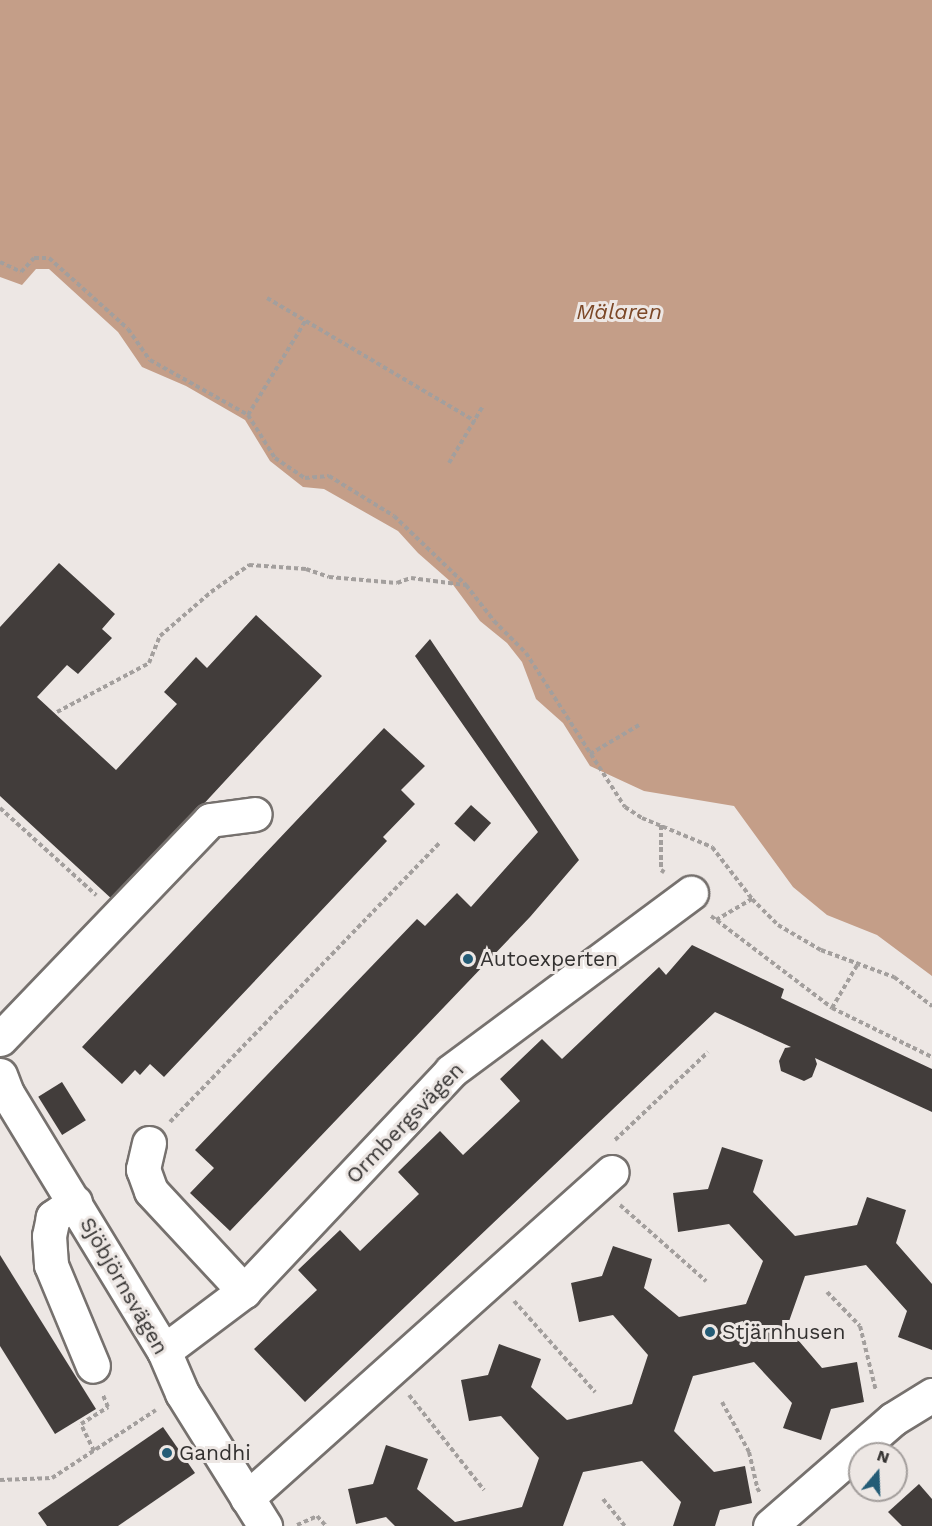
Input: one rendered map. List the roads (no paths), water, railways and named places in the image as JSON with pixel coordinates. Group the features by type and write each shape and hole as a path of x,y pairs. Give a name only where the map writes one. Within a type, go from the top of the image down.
{"street":[{"path":"0,1039 210,820 255,814"},
{"name":"Ormbergsvägen","path":"164,1351 244,1291 451,1071 691,893"},
{"name":"Sjöbjörnsvägen","path":"0,1075 7,1093 164,1351 182,1393 265,1526"},
{"path":"149,1143 143,1169 151,1191 244,1291"},
{"path":"247,1498 604,1178"},
{"path":"75,1202 53,1217 49,1236 51,1265 93,1366"},
{"path":"774,1522 893,1419 932,1395"}],"water":[{"name":"Mälaren","path":"0,0 932,0 932,976 877,935 827,915 793,887 734,806 644,791 590,766 563,723 536,699 522,662 507,643 480,621 451,582 418,553 398,531 324,489 303,487 270,461 245,420 186,386 142,367 118,332 49,269 36,269 22,285 0,277"}],"place":[{"name":"Autoexperten","path":"468,959"},
{"name":"Stjärnhusen","path":"710,1332"},
{"name":"Gandhi","path":"167,1453"}]}
